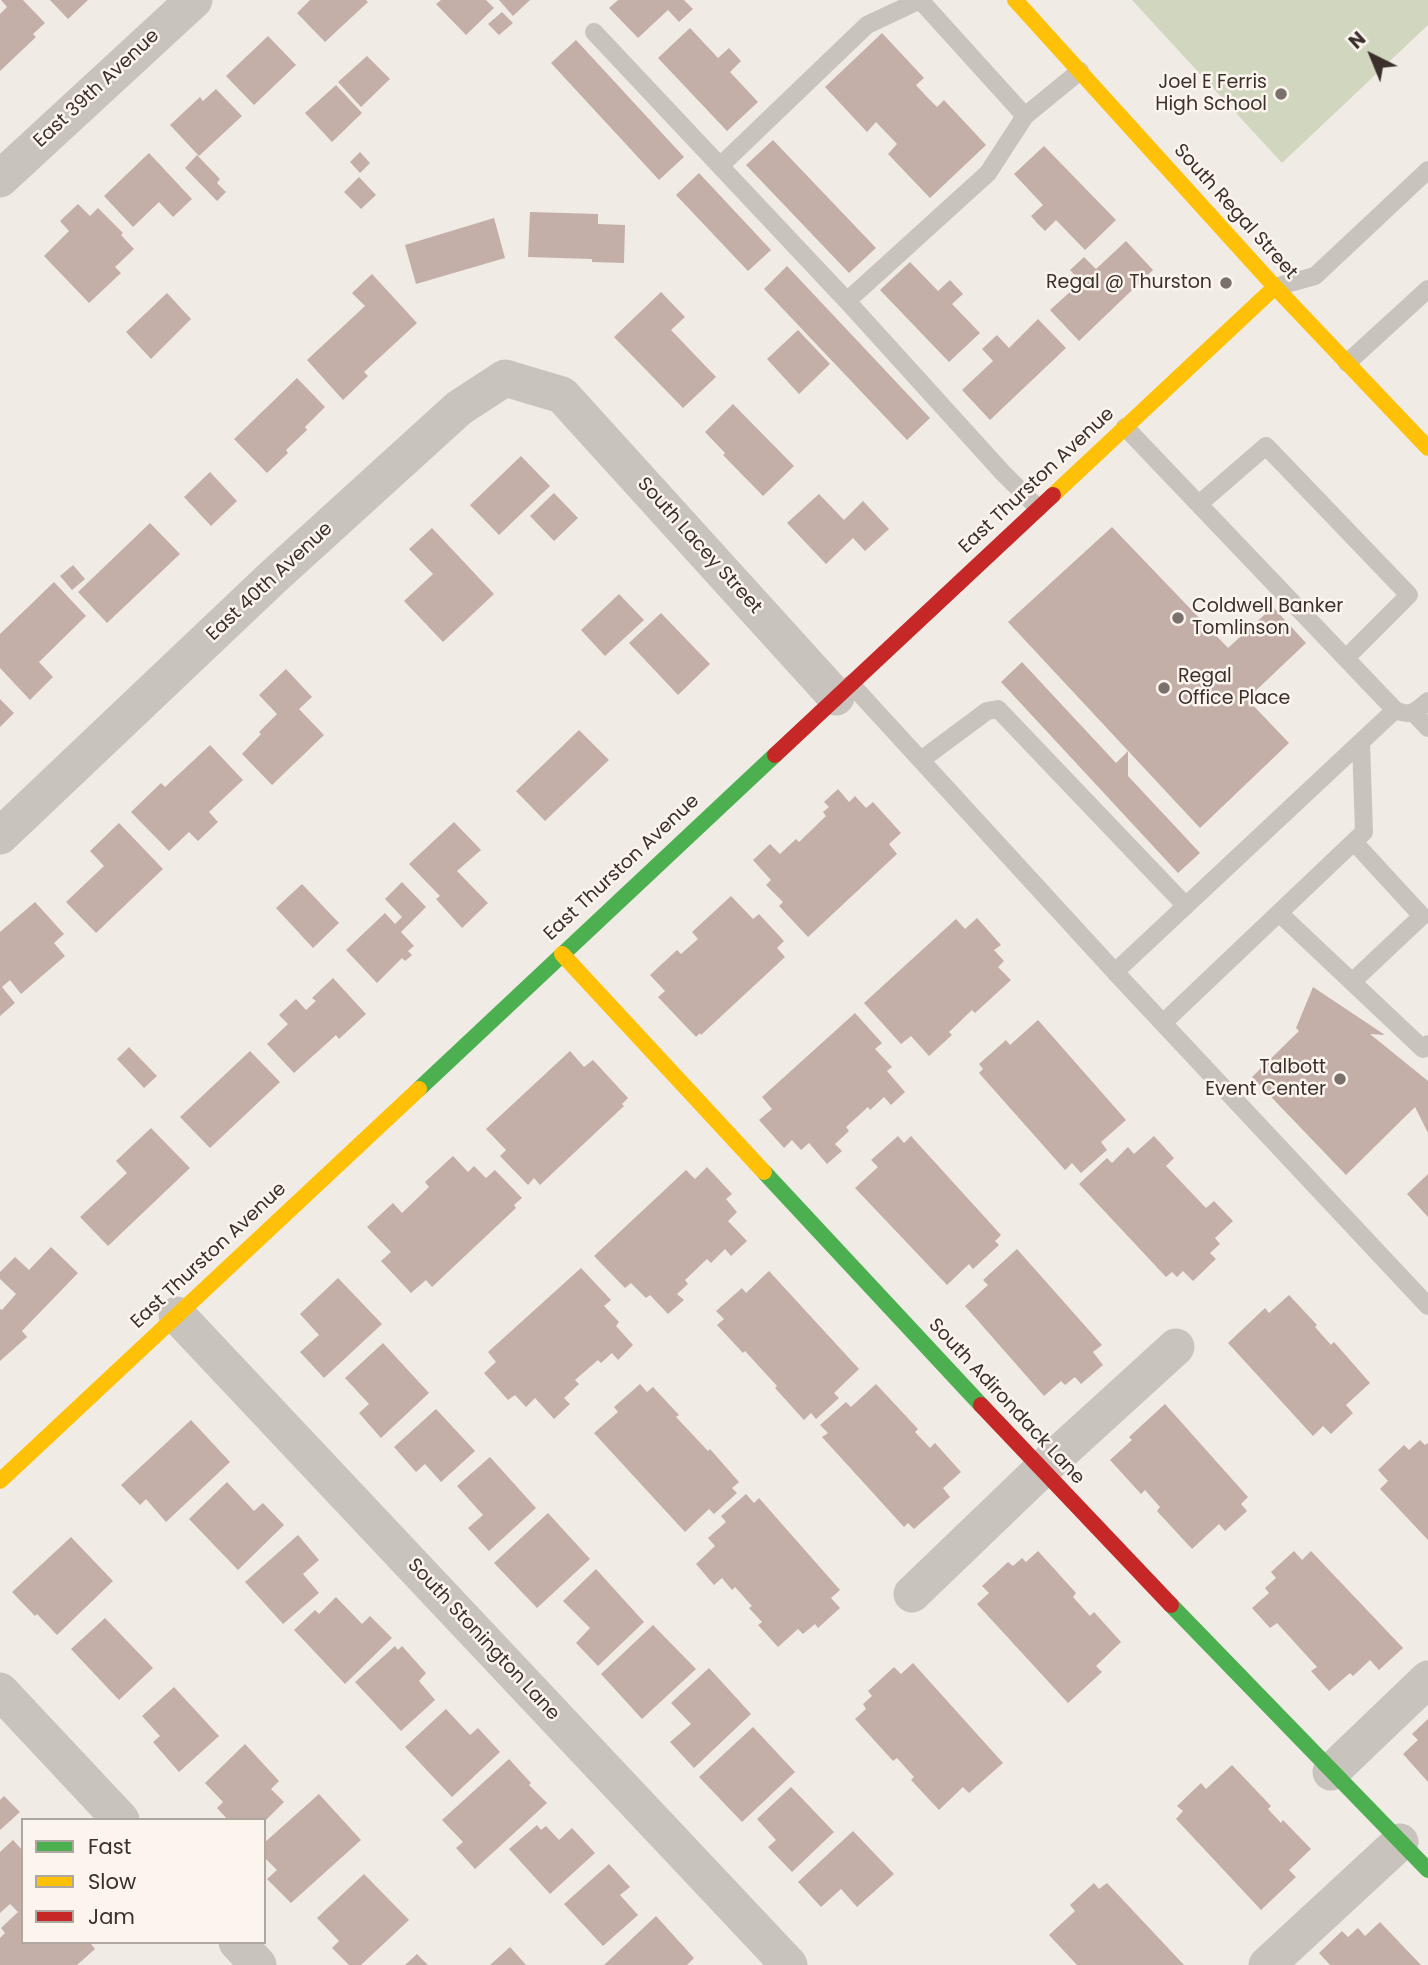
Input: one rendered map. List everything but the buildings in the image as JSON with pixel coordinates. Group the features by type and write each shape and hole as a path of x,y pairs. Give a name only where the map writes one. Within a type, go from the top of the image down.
{"street":[{"name":"East 39th Avenue","path":"0,179 194,0"},
{"name":"South Regal Street","path":"1015,0 1275,286 1428,449"},
{"name":"East Thurston Avenue","path":"0,1481 1275,286"},
{"name":"East 40th Avenue","path":"0,836 272,578 459,408 505,378 562,395"},
{"name":"South Lacey Street","path":"562,395 843,690"},
{"name":"South Adirondack Lane","path":"562,954 1041,1470 1428,1870"},
{"name":"South Stonington Lane","path":"177,1315 789,1965"},
{"path":"912,1594 1041,1470 1176,1347"},
{"path":"1331,1772 1428,1679"},
{"path":"0,1692 119,1818"},
{"path":"1267,1965 1400,1842"},
{"path":"239,1944 258,1965"}],"lane":[{"path":"720,166 867,25 920,0 1026,117"},
{"path":"594,32 848,301 1003,473 1038,508"},
{"path":"848,301 988,173 1026,117 1080,71"},
{"path":"1275,286 1315,276 1428,170"},
{"path":"1347,363 1428,289"},
{"path":"1125,427 1395,710 1405,714 1421,707 1428,727"},
{"path":"1199,504 1266,446 1409,595 1346,658"},
{"path":"843,690 921,760 1428,1306"},
{"path":"921,760 986,712 998,709 1185,906"},
{"path":"1115,972 1395,710"},
{"path":"1163,1023 1364,832 1361,742"},
{"path":"1352,982 1422,916 1354,842"},
{"path":"1279,913 1423,1049 1428,1044"}],"green space":[{"path":"1132,0 1428,0 1428,25 1282,163"}],"traffic: fast":[{"path":"419,1089 775,755"},
{"path":"764,1172 981,1405"},
{"path":"1171,1605 1428,1870"}],"traffic: slow":[{"path":"1015,0 1275,287 1428,448"},
{"path":"1053,495 1275,287"},
{"path":"562,954 764,1172"},
{"path":"0,1481 419,1089"}],"traffic: jam":[{"path":"775,755 1053,495"},
{"path":"981,1405 1171,1605"}],"place":[{"name":"Joel E Ferris High School","path":"1281,94"},
{"name":"Regal @ Thurston","path":"1226,283"},
{"name":"Coldwell Banker Tomlinson","path":"1178,618"},
{"name":"Regal Office Place","path":"1164,688"},
{"name":"Talbott Event Center","path":"1340,1079"}]}
